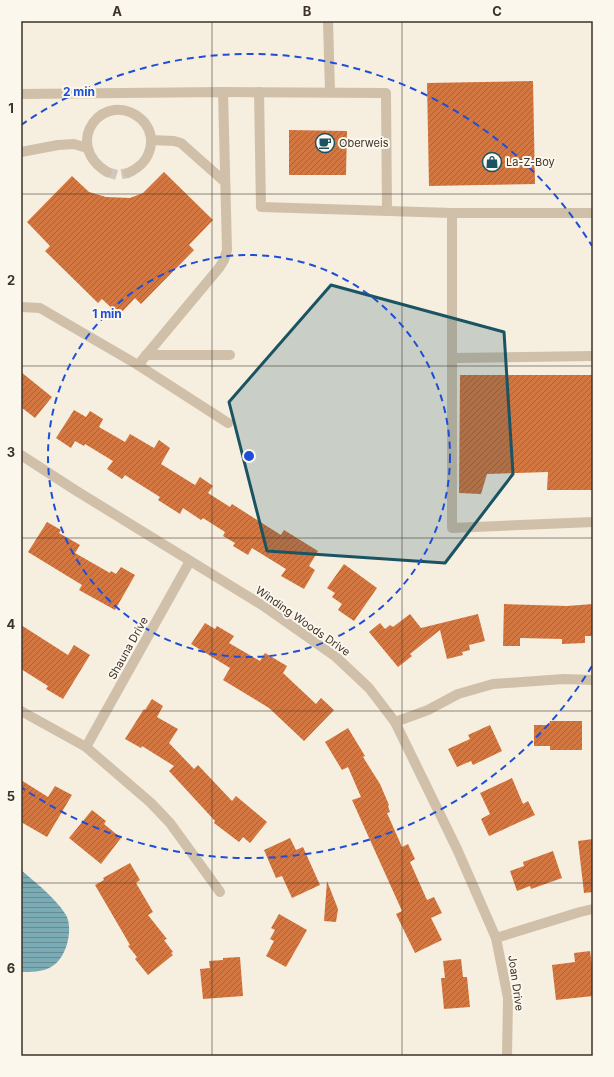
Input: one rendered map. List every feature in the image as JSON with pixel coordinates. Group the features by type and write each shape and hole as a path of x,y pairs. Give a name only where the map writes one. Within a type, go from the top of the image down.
{"street":[{"path":"328,21 330,92"},
{"path":"138,365 224,260 226,250 223,92"},
{"path":"259,92 262,207 452,213 593,213"},
{"path":"21,94 386,92 387,211"},
{"path":"115,93 115,110"},
{"path":"107,172 98,167 91,158 87,148 87,138 90,128 96,119 105,113 115,110 125,110 135,114 143,121 149,130 151,140 150,151 146,161 138,168 128,173"},
{"path":"151,140 174,141 181,143 225,182"},
{"path":"21,152 58,145 74,144 87,148"},
{"path":"452,213 452,528 593,522"},
{"path":"21,307 40,308 138,365 228,422"},
{"path":"146,354 230,355"},
{"path":"452,358 593,356"},
{"name":"Winding Woods Drive","path":"21,455 262,605 336,657 369,688 395,722 457,849 496,938"},
{"name":"Shauna Drive","path":"86,747 190,561"},
{"path":"395,722 428,710 458,694 493,684 564,679 593,680"},
{"path":"21,711 86,747 151,803 170,823 220,892"},
{"path":"496,938 593,909"},
{"name":"Joan Drive","path":"496,938 508,998 507,1056"}],"highlighted area":[{"path":"331,285 504,332 513,474 445,563 267,551 229,402"}],"water":[{"path":"21,870 59,905 64,911 69,923 69,937 61,958 48,969 40,971 21,972"}],"building":[{"path":"533,81 535,184 429,186 427,83"},
{"path":"289,130 347,131 346,175 289,175"},
{"path":"164,172 213,220 189,245 194,250 141,304 135,298 119,315 102,299 98,303 45,251 50,246 27,222 72,176 89,192 106,197 130,198 143,193"},
{"path":"21,372 52,397 35,418 21,407"},
{"path":"460,375 593,375 593,490 547,490 548,472 487,474 481,494 459,493"},
{"path":"74,410 86,417 90,411 103,419 99,427 125,442 130,434 154,448 159,440 170,448 161,464 195,485 200,477 213,486 208,493 230,507 232,504 281,535 284,530 318,551 309,566 315,570 304,589 281,576 286,569 252,548 248,555 233,546 235,543 223,536 225,532 203,518 201,520 183,508 180,514 158,500 160,497 125,475 122,479 107,469 113,461 85,444 84,446 75,441 71,448 56,438"},
{"path":"47,522 61,530 59,533 80,545 75,553 110,573 111,571 116,574 121,567 135,575 115,610 79,590 82,585 28,552"},
{"path":"344,564 377,588 354,621 338,610 342,604 332,597 335,593 327,588"},
{"path":"504,604 567,606 593,604 593,636 585,636 585,643 562,644 562,639 520,638 520,646 503,646"},
{"path":"410,614 421,628 478,614 485,641 469,645 470,650 462,652 463,655 447,659 440,630 410,654 412,656 398,667 369,632 380,623 385,629 390,625 393,627"},
{"path":"205,623 215,629 217,626 234,636 229,643 260,661 265,653 287,666 283,673 316,704 321,698 334,710 304,741 269,708 223,680 230,668 191,644"},
{"path":"21,625 68,655 74,645 90,655 63,699 46,689 48,686 21,669"},
{"path":"152,699 163,706 157,717 178,729 169,743 194,769 198,765 232,801 236,796 267,822 250,843 243,837 239,842 214,823 215,821 169,771 174,766 142,746 141,748 125,739"},
{"path":"550,721 582,721 582,750 550,750 550,746 534,746 534,725 549,725"},
{"path":"490,725 502,751 473,765 471,761 457,767 448,749 470,739 468,735"},
{"path":"348,728 365,756 363,757 380,784 389,805 390,812 387,813 402,847 408,844 415,859 410,862 427,900 434,897 442,913 431,918 442,940 415,953 396,914 402,911 352,800 361,797 348,767 342,770 325,742"},
{"path":"512,778 523,804 528,801 535,815 489,836 481,819 490,814 480,793"},
{"path":"21,780 48,797 55,786 72,795 47,837 21,822"},
{"path":"92,810 106,821 104,824 121,838 101,864 69,838"},
{"path":"290,838 296,850 303,847 320,885 292,898 282,876 276,878 264,850"},
{"path":"593,839 593,892 584,893 578,841"},
{"path":"553,851 562,878 531,889 530,886 517,891 510,871 524,866 523,862"},
{"path":"130,863 140,880 136,883 153,912 148,915 167,939 164,940 173,952 171,953 173,955 148,975 135,959 137,957 128,946 130,945 95,885 104,880 103,878"},
{"path":"327,881 338,909 336,922 324,921"},
{"path":"279,914 307,930 286,967 266,956 274,941 270,939 275,930 271,928"},
{"path":"590,951 593,973 593,996 556,1000 552,965 575,962 574,953"},
{"path":"240,957 243,996 203,999 200,969 210,968 209,961"},
{"path":"461,959 463,977 467,977 470,1007 444,1009 441,978 445,978 443,961"}],"tunnel":[{"path":"107,172 117,175 128,173"}],"place":[{"name":"Oberweis","path":"325,143"},
{"name":"La-Z-Boy","path":"492,162"}]}
